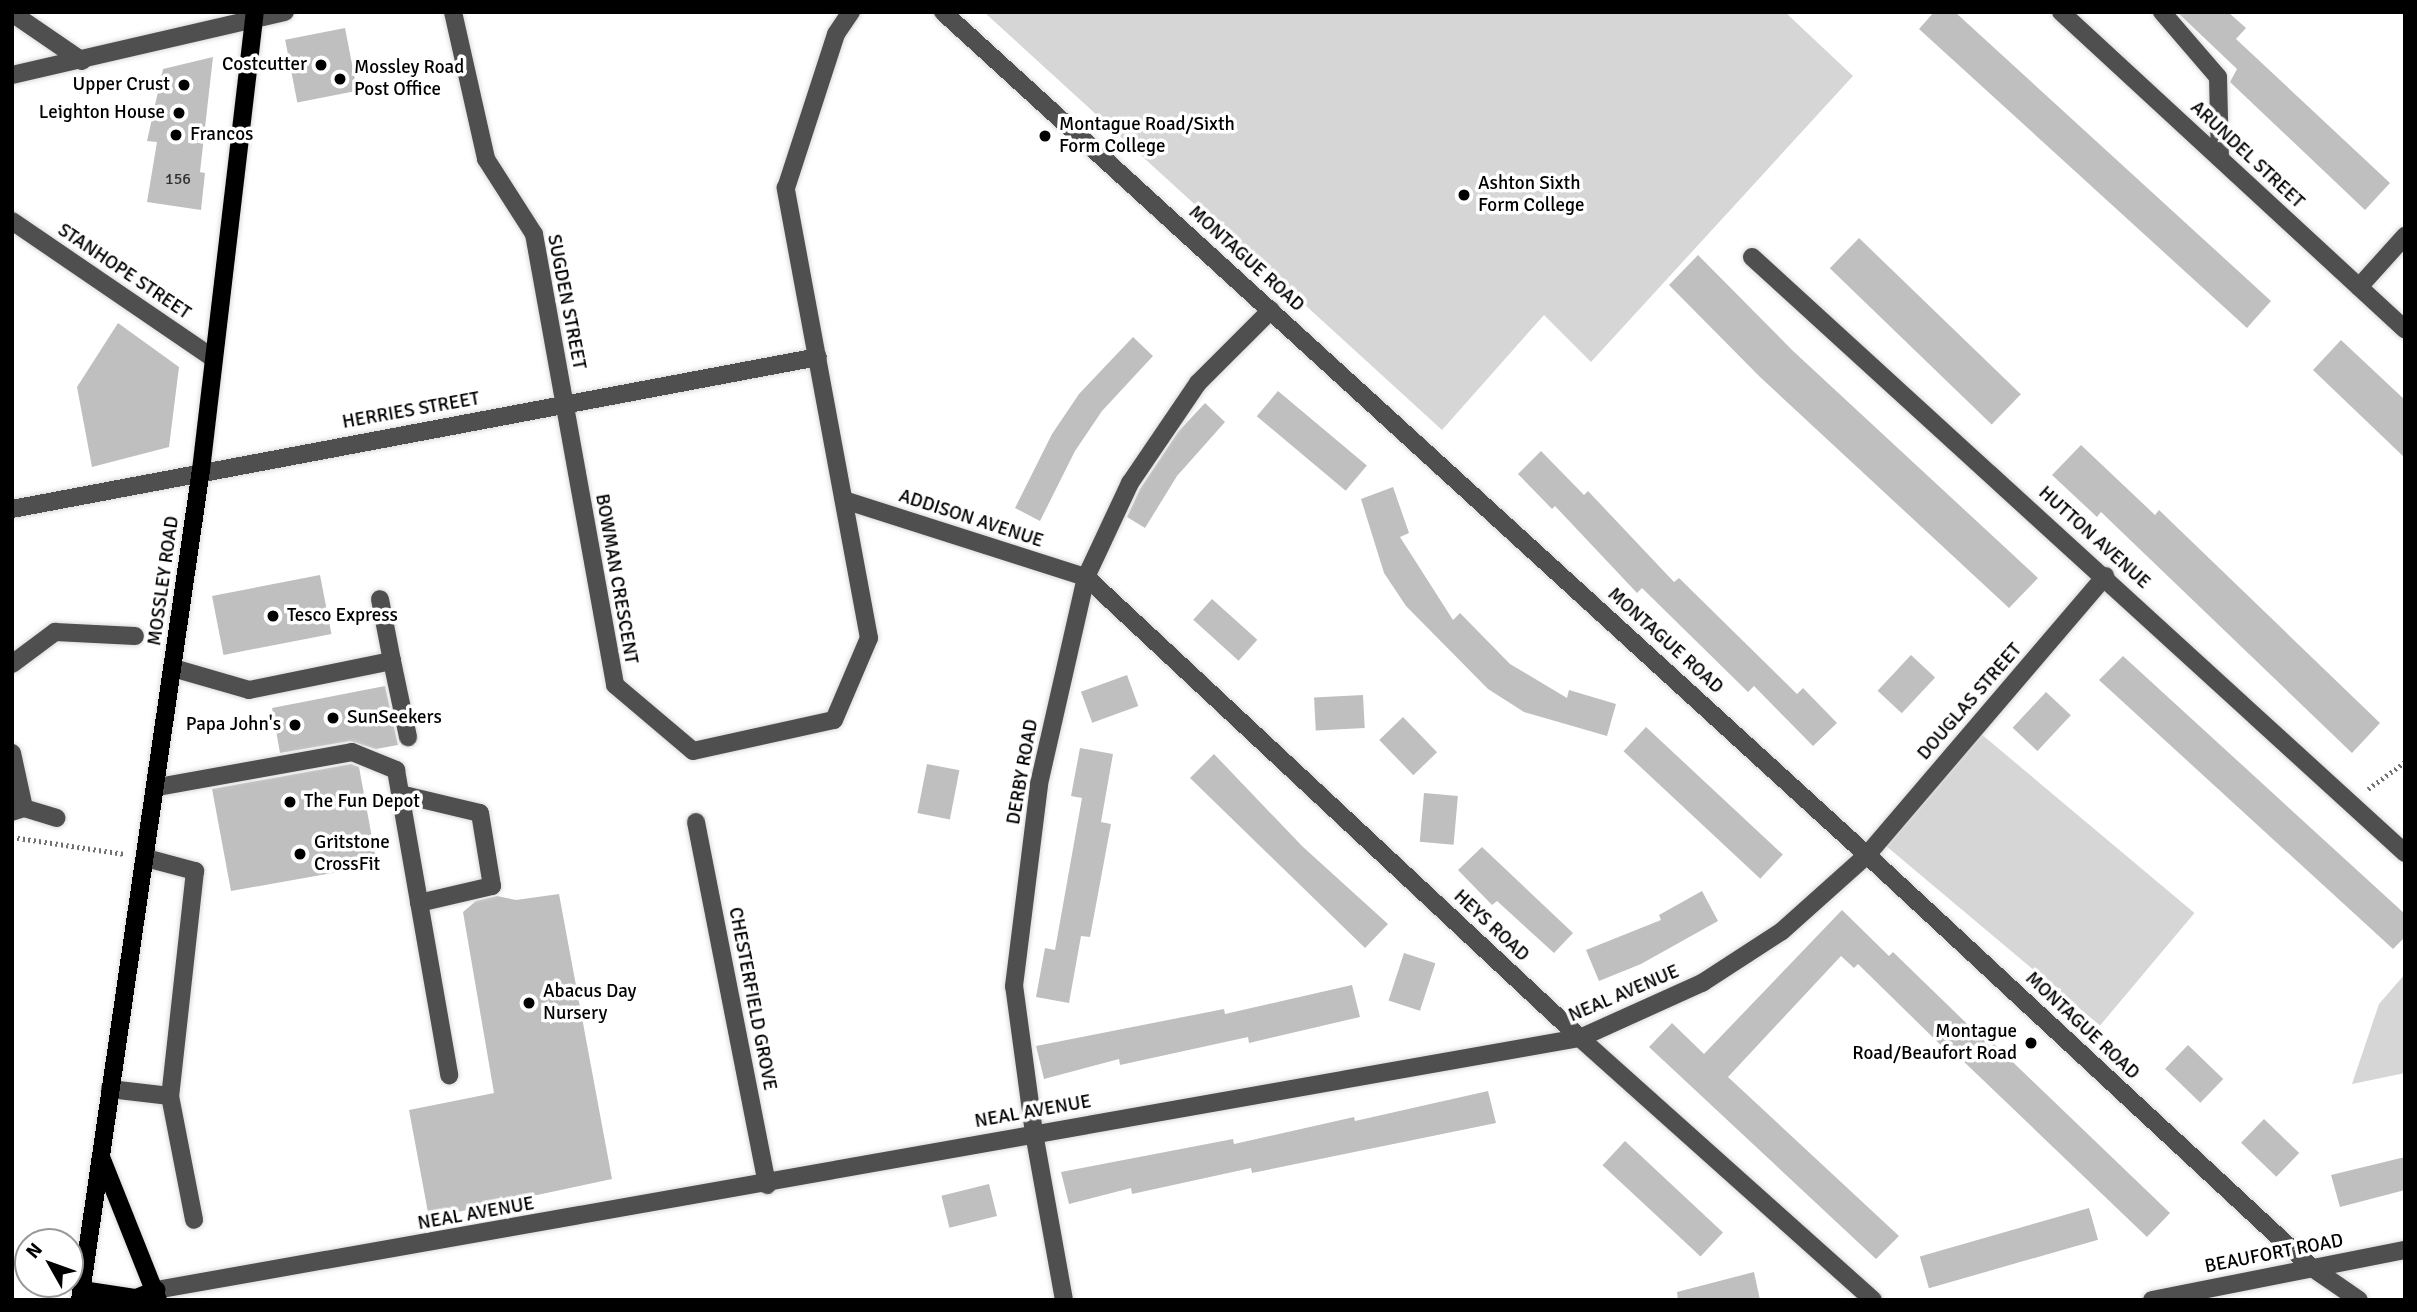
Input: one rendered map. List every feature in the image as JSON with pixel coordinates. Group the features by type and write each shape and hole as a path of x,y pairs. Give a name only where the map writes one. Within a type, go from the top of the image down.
{"main road":[{"name":"MOSSLEY ROAD","path":"84,1273 100,1153 158,787 201,470 255,15"},
{"path":"84,1295 136,1298 157,1295 100,1153"}],"street":[{"path":"12,75 82,61 255,15 285,12"},
{"name":"SUGDEN STREET","path":"453,12 486,159 534,234 563,405"},
{"name":"BOWMAN CRESCENT","path":"563,405 615,685 693,751 834,720 869,638 786,188 836,34 851,12"},
{"name":"MONTAGUE ROAD","path":"943,12 1867,855 2311,1267 2359,1300"},
{"name":"ARUNDEL STREET","path":"2061,12 2405,329"},
{"path":"2162,12 2218,78 2220,158"},
{"path":"12,13 82,61"},
{"name":"STANHOPE STREET","path":"12,221 213,358"},
{"path":"2359,287 2405,236"},
{"name":"HUTTON AVENUE","path":"1752,257 2105,576 2405,853"},
{"name":"DERBY ROAD","path":"1064,1300 1034,1132 1014,986 1039,784 1086,577 1130,484 1191,394 1271,310"},
{"name":"HERRIES STREET","path":"12,509 201,470 818,357"},
{"name":"ADDISON AVENUE","path":"844,500 1086,577"},
{"name":"DOUGLAS STREET","path":"1867,855 2105,576"},
{"name":"HEYS ROAD","path":"1086,577 1580,1038 1873,1300"},
{"path":"380,598 408,737"},
{"path":"12,664 55,632 135,636"},
{"path":"173,668 248,690 392,661"},
{"path":"158,787 352,752 396,769 449,1076"},
{"path":"12,753 18,810 56,818"},
{"path":"400,794 480,813 492,886 419,903"},
{"name":"CHESTERFIELD GROVE","path":"696,822 767,1185"},
{"name":"NEAL AVENUE","path":"157,1295 767,1185 1034,1132 1580,1038 1702,983 1782,930 1867,855"},
{"path":"146,858 195,871 170,1096 194,1220"},
{"path":"110,1089 170,1096"},
{"name":"BEAUFORT ROAD","path":"2152,1300 2405,1250"}],"path":[{"path":"2350,802 2405,762"},
{"path":"12,836 146,858"}],"shaded area":[{"name":"Ashton Sixth Form College","path":"984,12 1785,12 1853,76 1591,362 1544,315 1442,430"},
{"path":"1980,733 2194,913 2100,1026 1886,846"},
{"path":"2405,974 2405,1073 2352,1084 2379,1004"}],"building":[{"path":"1934,12 1955,12 2271,301 2247,328 1919,29"},
{"path":"2177,12 2228,12 2246,28 2236,39 2390,183 2365,210 2230,82 2237,69"},
{"name":"Costcutter","path":"345,28 357,91 297,102 285,40"},
{"path":"213,57 200,172 205,173 201,210 147,202 157,142 147,141 163,69"},
{"path":"1859,238 2021,394 1992,425 1830,268"},
{"path":"1698,255 1792,350 2038,578 2009,608 1760,377 1669,285"},
{"path":"118,323 179,367 169,447 92,467 77,387"},
{"path":"1133,337 1153,356 1102,411 1075,451 1040,521 1015,508 1052,434 1079,394"},
{"path":"2341,340 2405,400 2405,458 2313,370"},
{"path":"1278,391 1367,466 1346,491 1257,416"},
{"path":"1205,403 1225,422 1177,476 1145,528 1127,517 1140,489 1178,432"},
{"path":"2081,445 2155,515 2159,510 2380,723 2352,753 2101,512 2097,517 2052,475"},
{"path":"1541,451 1584,495 1588,491 1674,582 1679,578 1797,694 1803,688 1837,723 1813,746 1754,686 1748,692 1642,588 1637,593 1555,506 1552,509 1518,474"},
{"path":"1393,487 1409,533 1400,537 1453,620 1460,613 1510,664 1567,698 1569,690 1616,704 1607,736 1524,712 1488,689 1406,606 1384,573 1361,499"},
{"name":"Tesco Express","path":"320,575 331,634 223,655 212,596"},
{"path":"1212,599 1257,640 1239,661 1193,620"},
{"path":"1911,655 1935,678 1902,713 1878,691"},
{"path":"2123,656 2405,914 2405,937 2393,949 2099,680"},
{"path":"1127,675 1138,706 1092,723 1081,692"},
{"path":"385,686 398,745 376,749 350,741 280,753 272,708"},
{"path":"2046,692 2071,715 2037,751 2013,728"},
{"path":"1363,695 1365,728 1316,731 1314,698"},
{"path":"1403,717 1437,752 1413,775 1379,740"},
{"path":"1646,727 1783,855 1760,879 1623,751"},
{"path":"1080,748 1113,754 1101,822 1111,824 1090,937 1081,936 1069,1003 1036,997 1045,948 1055,950 1082,798 1071,796"},
{"path":"1214,754 1302,846 1388,924 1365,948 1190,778"},
{"path":"351,764 359,767 377,865 231,891 212,789"},
{"path":"927,764 959,770 950,819 917,813"},
{"path":"1424,793 1458,796 1454,845 1420,842"},
{"path":"1482,847 1573,933 1554,953 1497,901 1492,905 1458,870"},
{"path":"1702,891 1718,921 1641,964 1599,981 1586,950 1661,920 1659,915"},
{"name":"Abacus Day Nursery","path":"559,894 612,1179 429,1218 409,1110 494,1093 463,912 476,901 497,896 516,900"},
{"path":"1842,910 1889,956 1893,952 1991,1047 1994,1044 2170,1213 2147,1237 1960,1058 1957,1061 1858,964 1854,968 1841,956 1728,1077 1899,1236 1876,1259 1649,1047 1672,1023 1704,1054"},
{"path":"1404,953 1435,963 1420,1011 1389,1001"},
{"path":"1352,985 1360,1017 1249,1043 1248,1037 1120,1065 1119,1059 1044,1079 1036,1046 1224,1009 1225,1014"},
{"path":"2188,1045 2223,1079 2200,1103 2165,1069"},
{"path":"1488,1091 1496,1123 1252,1173 1251,1168 1132,1194 1131,1188 1069,1204 1061,1172 1233,1139 1234,1144 1354,1117 1355,1121"},
{"path":"2264,1119 2299,1153 2276,1177 2241,1143"},
{"path":"1625,1141 1723,1232 1700,1257 1602,1165"},
{"path":"2405,1157 2405,1190 2340,1207 2331,1175"},
{"path":"989,1184 997,1216 949,1228 941,1196"},
{"path":"2089,1208 2098,1240 1929,1288 1920,1257"},
{"path":"1754,1272 1760,1300 1678,1300 1677,1292"}],"place":[{"name":"Costcutter","path":"321,65"},
{"name":"Mossley Road Post Office","path":"340,79"},
{"name":"Upper Crust","path":"184,85"},
{"name":"Leighton House","path":"179,113"},
{"name":"Francos","path":"176,135"},
{"name":"Montague Road/Sixth Form College","path":"1045,136"},
{"name":"Ashton Sixth Form College","path":"1464,195"},
{"name":"Tesco Express","path":"273,616"},
{"name":"SunSeekers","path":"333,718"},
{"name":"Papa John's","path":"295,725"},
{"name":"The Fun Depot","path":"290,802"},
{"name":"Gritstone CrossFit","path":"300,854"},
{"name":"Abacus Day Nursery","path":"529,1003"},
{"name":"Montague Road/Beaufort Road","path":"2031,1043"}]}
